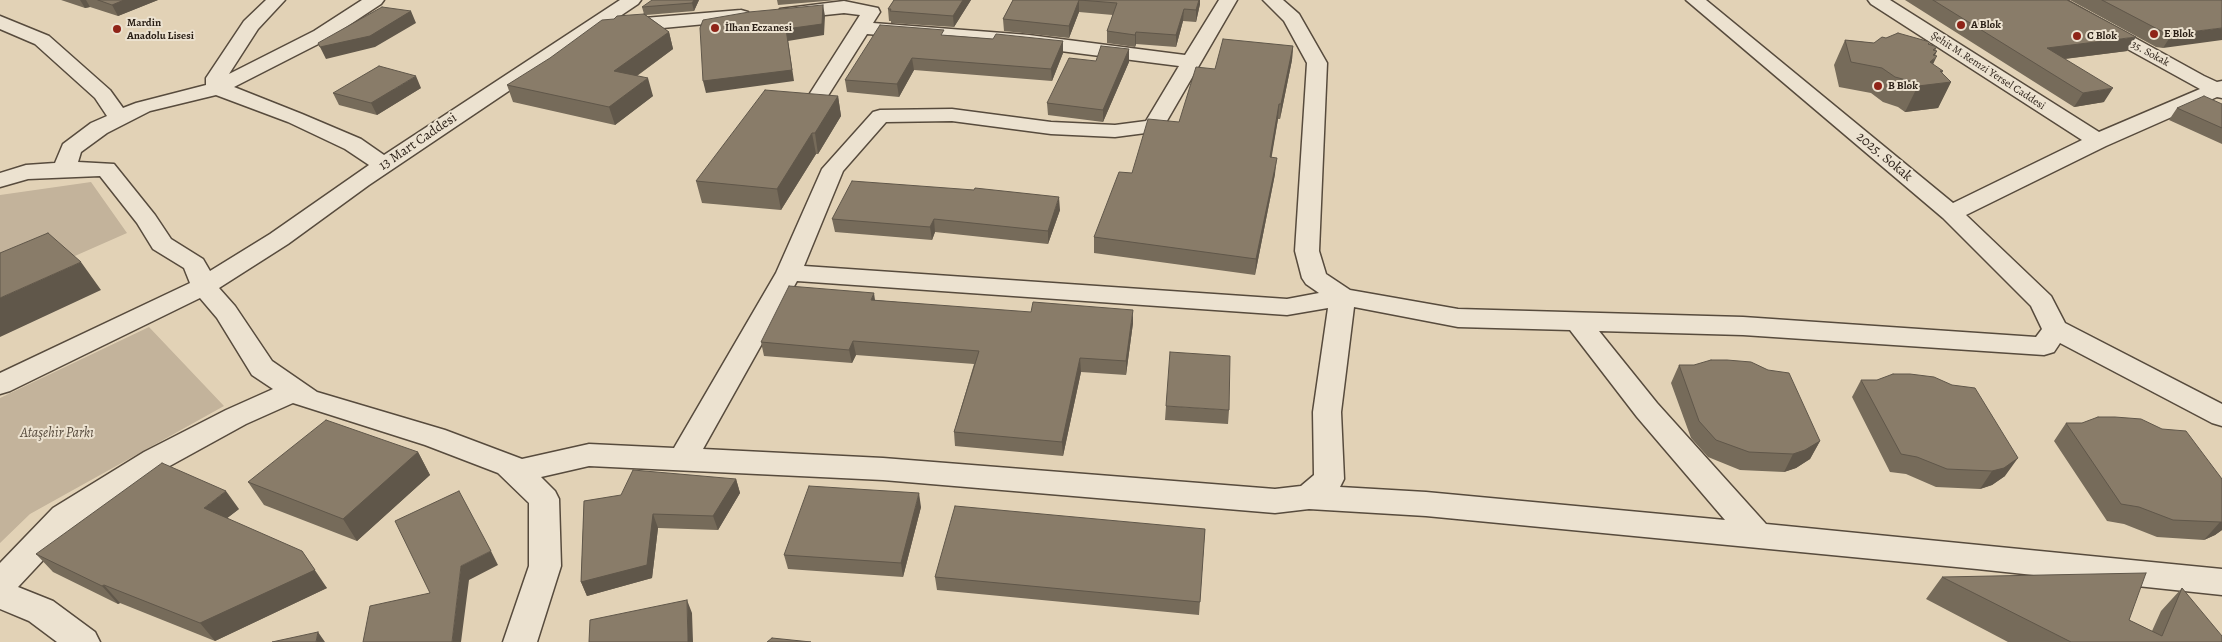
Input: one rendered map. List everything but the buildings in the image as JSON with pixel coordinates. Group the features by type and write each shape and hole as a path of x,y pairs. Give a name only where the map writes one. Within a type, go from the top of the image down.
{"street":[{"path":"216,88 216,78 251,25 276,0"},
{"path":"64,169 71,149 99,128 142,107 216,88 321,35 375,0"},
{"name":"13 Mart Caddesi","path":"0,384 146,316 204,286 279,240 384,165 632,0"},
{"path":"683,460 789,274 833,169 880,116 952,114 1051,128 1116,131 1154,126 1228,0"},
{"path":"1272,0 1292,18 1317,63 1307,251 1315,278 1342,297"},
{"name":"2025. Sokak","path":"1695,0 1951,213 2042,302 2055,329"},
{"name":"Şehit M.Remzi Yersel Caddesi","path":"1878,0 2098,141"},
{"name":"35. Sokak","path":"2052,0 2220,89"},
{"path":"588,28 765,15 844,7 1030,42 1192,62"},
{"path":"817,98 871,13"},
{"path":"0,22 42,40 103,94 119,118"},
{"path":"216,88 294,118 353,144 384,165"},
{"path":"1951,213 2098,141 2220,89"},
{"path":"0,180 26,172 64,169 106,169 147,220 162,244 194,264 204,286 226,312 262,368 308,399 435,437 509,465 544,499 545,566 520,642"},
{"path":"789,274 1287,307 1342,297 1458,318 1743,326 2008,345 2044,346 2055,329 2222,416"},
{"path":"1309,497 1329,479 1326,412 1342,297"},
{"path":"1577,322 1647,410 1756,535"},
{"path":"0,585 64,517 155,460 236,418 296,391"},
{"path":"516,472 589,455 883,469 1275,501 1309,497 1426,504 2222,582"},
{"path":"0,594 42,611 83,642"}],"green space":[{"path":"91,182 127,233 0,289 0,195"},
{"name":"Ataşehir Parkı","path":"149,327 224,406 30,514 0,543 0,398"}],"place":[{"name":"A Blok","path":"1961,25"},
{"name":"İlhan Eczanesi","path":"715,28"},
{"name":"Mardin Anadolu Lisesi","path":"117,29"},
{"name":"E Blok","path":"2154,34"},
{"name":"C Blok","path":"2077,36"},
{"name":"B Blok","path":"1878,86"}]}
